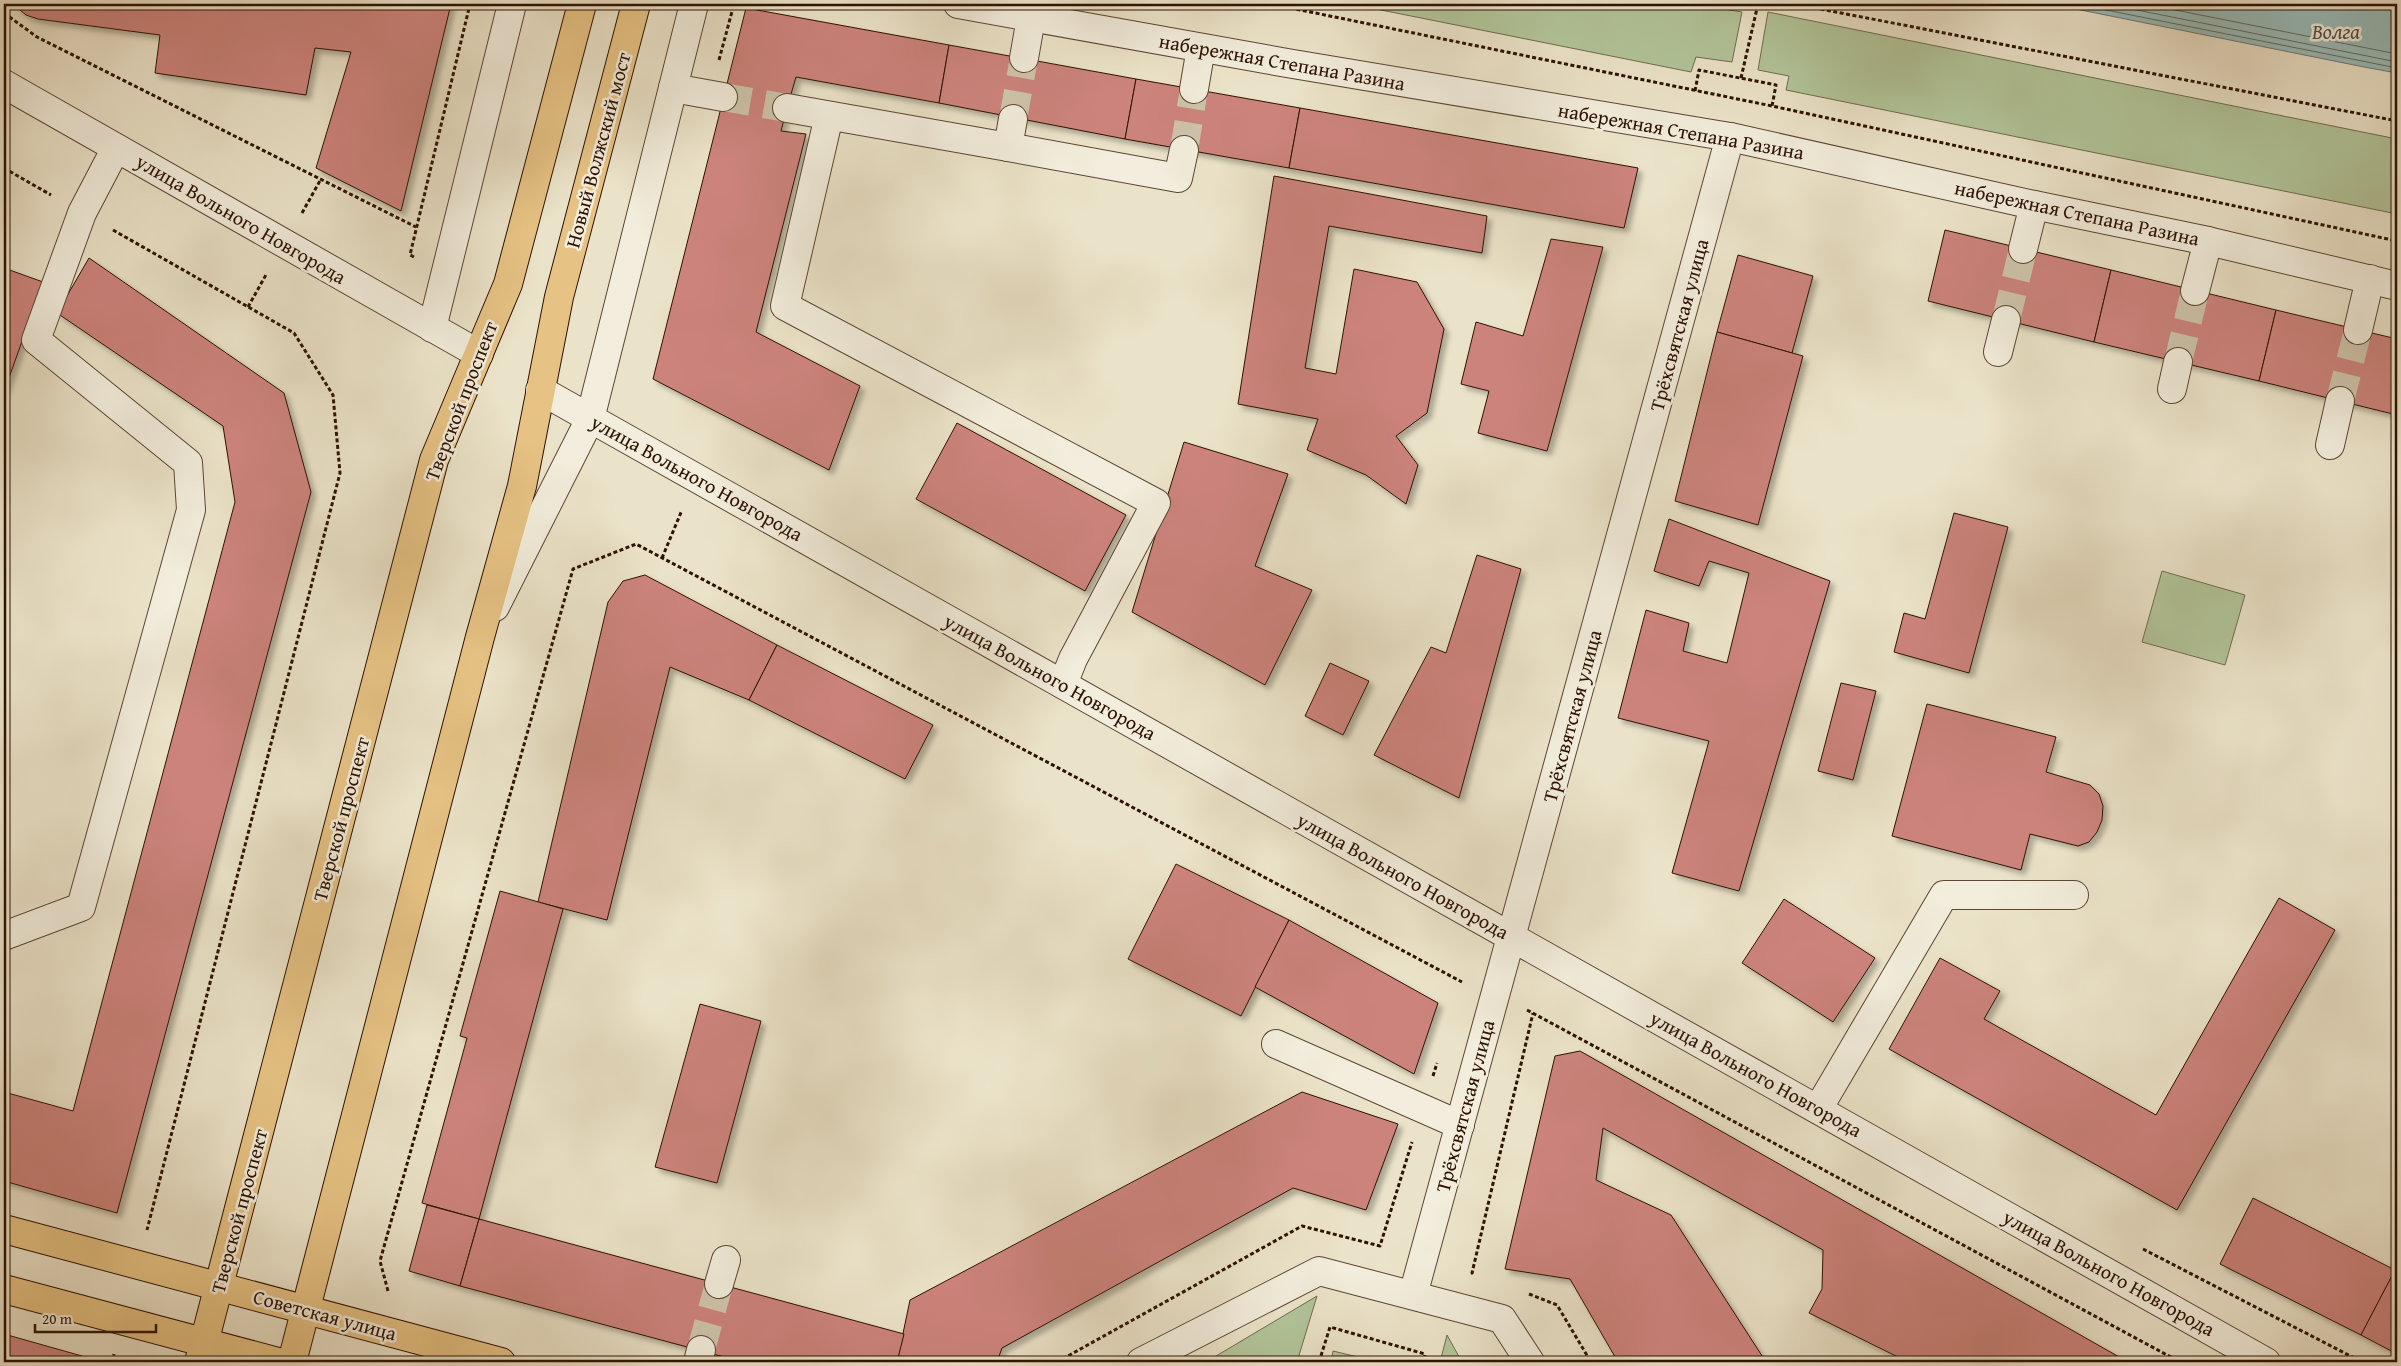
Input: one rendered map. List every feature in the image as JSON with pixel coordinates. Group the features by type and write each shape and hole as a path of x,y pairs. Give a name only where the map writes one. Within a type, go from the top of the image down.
{"main road":[{"name":"Тверской проспект","path":"202,1352 434,460 508,284 582,4"},
{"name":"Новый Волжский мост","path":"540,390 559,297 636,4"},
{"path":"292,1362 480,638 522,486 540,390"},
{"name":"Советская улица","path":"4,1229 501,1362"},
{"path":"4,1289 202,1352 278,1362"}],"street":[{"path":"432,328 512,4"},
{"path":"480,638 590,419 694,4"},
{"name":"набережная Степана Разина","path":"958,4 1201,48 1730,137 2034,206 2208,241 2397,286"},
{"path":"1024,58 1031,18"},
{"path":"1194,89 1201,48"},
{"name":"улица Вольного Новгорода","path":"4,84 479,354"},
{"path":"673,88 723,97"},
{"path":"787,108 1178,178 1184,150"},
{"path":"829,116 785,306 1156,503 1078,650 1063,684"},
{"path":"1008,147 1013,119"},
{"name":"Трёхсвятская улица","path":"1413,1295 1730,137"},
{"path":"4,936 81,908 191,510 188,463 36,340 82,213 116,148"},
{"path":"2023,249 2034,206"},
{"path":"2195,290 2208,241"},
{"path":"2358,330 2370,279"},
{"path":"1998,352 2006,320"},
{"path":"2172,389 2178,362"},
{"name":"улица Вольного Новгорода","path":"540,390 2266,1362"},
{"path":"2330,445 2340,401"},
{"path":"1818,1109 1944,895 2074,895"},
{"path":"1276,1044 1460,1125"},
{"path":"1141,1362 1319,1271 1502,1319 1530,1362"}],"path":[{"path":"410,255 470,4"},
{"path":"1272,4 1772,106 2397,241"},
{"path":"1741,78 1758,4"},
{"path":"1795,4 2397,121"},
{"path":"4,13 37,37 416,227"},
{"path":"1695,91 1699,70 1741,78 1776,85 1772,106"},
{"path":"4,168 294,333 333,395 340,473 147,1230"},
{"path":"388,1291 380,1261 573,569 636,544 1494,998 1533,1013 2180,1362"},
{"path":"1472,1273 1533,1013"},
{"path":"1320,1362 1330,1327 1426,1354 1424,1362"}],"green space":[{"path":"1351,4 1711,4 1711,7 1742,12 1732,62 1696,57 1691,72"},
{"path":"1768,12 2397,139 2397,214 1786,90 1789,76 1758,70"},
{"path":"2162,571 2245,595 2225,665 2142,642"},
{"path":"1317,1296 1297,1362 1206,1362"},
{"path":"1447,1335 1462,1362 1440,1362"},
{"path":"1333,1351 1379,1362 1331,1362"}],"water":[{"name":"Волга","path":"2051,4 2397,4 2397,73 2364,67"}],"building":[{"path":"13,4 451,4 401,211 316,168 351,52 315,48 306,95 155,73 160,35 38,19 26,15"},
{"path":"746,8 949,45 939,103 796,77 787,108 781,131 806,134 756,332 860,386 829,470 653,379"},
{"path":"949,45 1136,79 1125,139 939,103"},
{"path":"1136,79 1300,108 1289,168 1125,139"},
{"path":"1300,108 1638,168 1624,228 1289,168"},
{"path":"1274,176 1487,216 1482,253 1329,226 1305,368 1336,374 1354,269 1417,282 1444,329 1427,413 1396,436 1418,465 1406,504 1366,475 1307,450 1318,419 1238,404"},
{"path":"1945,230 2111,270 2094,342 1928,301"},
{"path":"1551,239 1603,247 1547,451 1478,433 1489,391 1461,384 1476,322 1523,336"},
{"path":"1738,255 1813,276 1792,353 1717,332"},
{"path":"89,258 284,393 311,492 117,1213 4,1181 4,1092 73,1111 235,502 223,426 57,313"},
{"path":"4,268 43,282 4,392"},
{"path":"2111,270 2276,310 2259,381 2094,342"},
{"path":"2276,310 2397,339 2397,415 2259,381"},
{"path":"1717,332 1803,356 1758,525 1675,501"},
{"path":"957,423 1126,515 1085,591 916,499"},
{"path":"1184,442 1288,474 1255,566 1312,590 1265,685 1132,612"},
{"path":"1954,513 2008,527 1969,673 1894,652 1904,613 1925,619"},
{"path":"1669,519 1830,581 1739,891 1672,873 1709,741 1618,718 1646,610 1689,623 1683,651 1727,663 1749,573 1709,561 1699,586 1654,571"},
{"path":"1477,555 1521,569 1459,798 1374,755 1431,647 1446,653"},
{"path":"645,575 777,645 749,700 670,667 607,920 538,902 608,602 623,581"},
{"path":"777,645 933,725 905,779 749,700"},
{"path":"1330,663 1369,681 1343,735 1305,716"},
{"path":"1841,683 1876,691 1853,780 1818,771"},
{"path":"1927,704 2056,737 2046,772 2090,785 2099,794 2103,806 2102,820 2097,832 2089,842 2078,846 2030,834 2021,870 1892,836"},
{"path":"1176,864 1289,920 1241,1016 1128,959"},
{"path":"500,891 563,909 479,1219 422,1203 467,1038 460,1036"},
{"path":"2279,898 2335,930 2177,1210 1889,1049 1940,958 2000,991 1984,1019 2156,1115"},
{"path":"1784,899 1875,958 1833,1022 1742,963"},
{"path":"1289,920 1438,1003 1414,1074 1255,987"},
{"path":"700,1004 761,1021 717,1183 655,1167"},
{"path":"1580,1051 2128,1362 1908,1362 1809,1313 1822,1289 1823,1250 1603,1128 1596,1180 1671,1215 1766,1362 1618,1362 1570,1279 1505,1269 1555,1056"},
{"path":"1302,1092 1398,1124 1366,1210 1293,1188 1002,1348 997,1362 897,1362 910,1300"},
{"path":"2253,1198 2395,1270 2361,1335 2220,1264"},
{"path":"427,1205 479,1219 460,1286 409,1271"},
{"path":"479,1219 904,1334 897,1362 743,1362 460,1286"},
{"path":"2395,1270 2397,1271 2397,1354 2361,1335"},
{"path":"4,1334 96,1360 95,1362 4,1362"}],"tunnel":[{"path":"1013,119 1024,58"},
{"path":"1184,150 1194,89"},
{"path":"723,97 787,108"},
{"path":"2006,320 2023,249"},
{"path":"2178,362 2195,291"},
{"path":"2340,401 2358,330"},
{"path":"701,1350 719,1284"}]}
